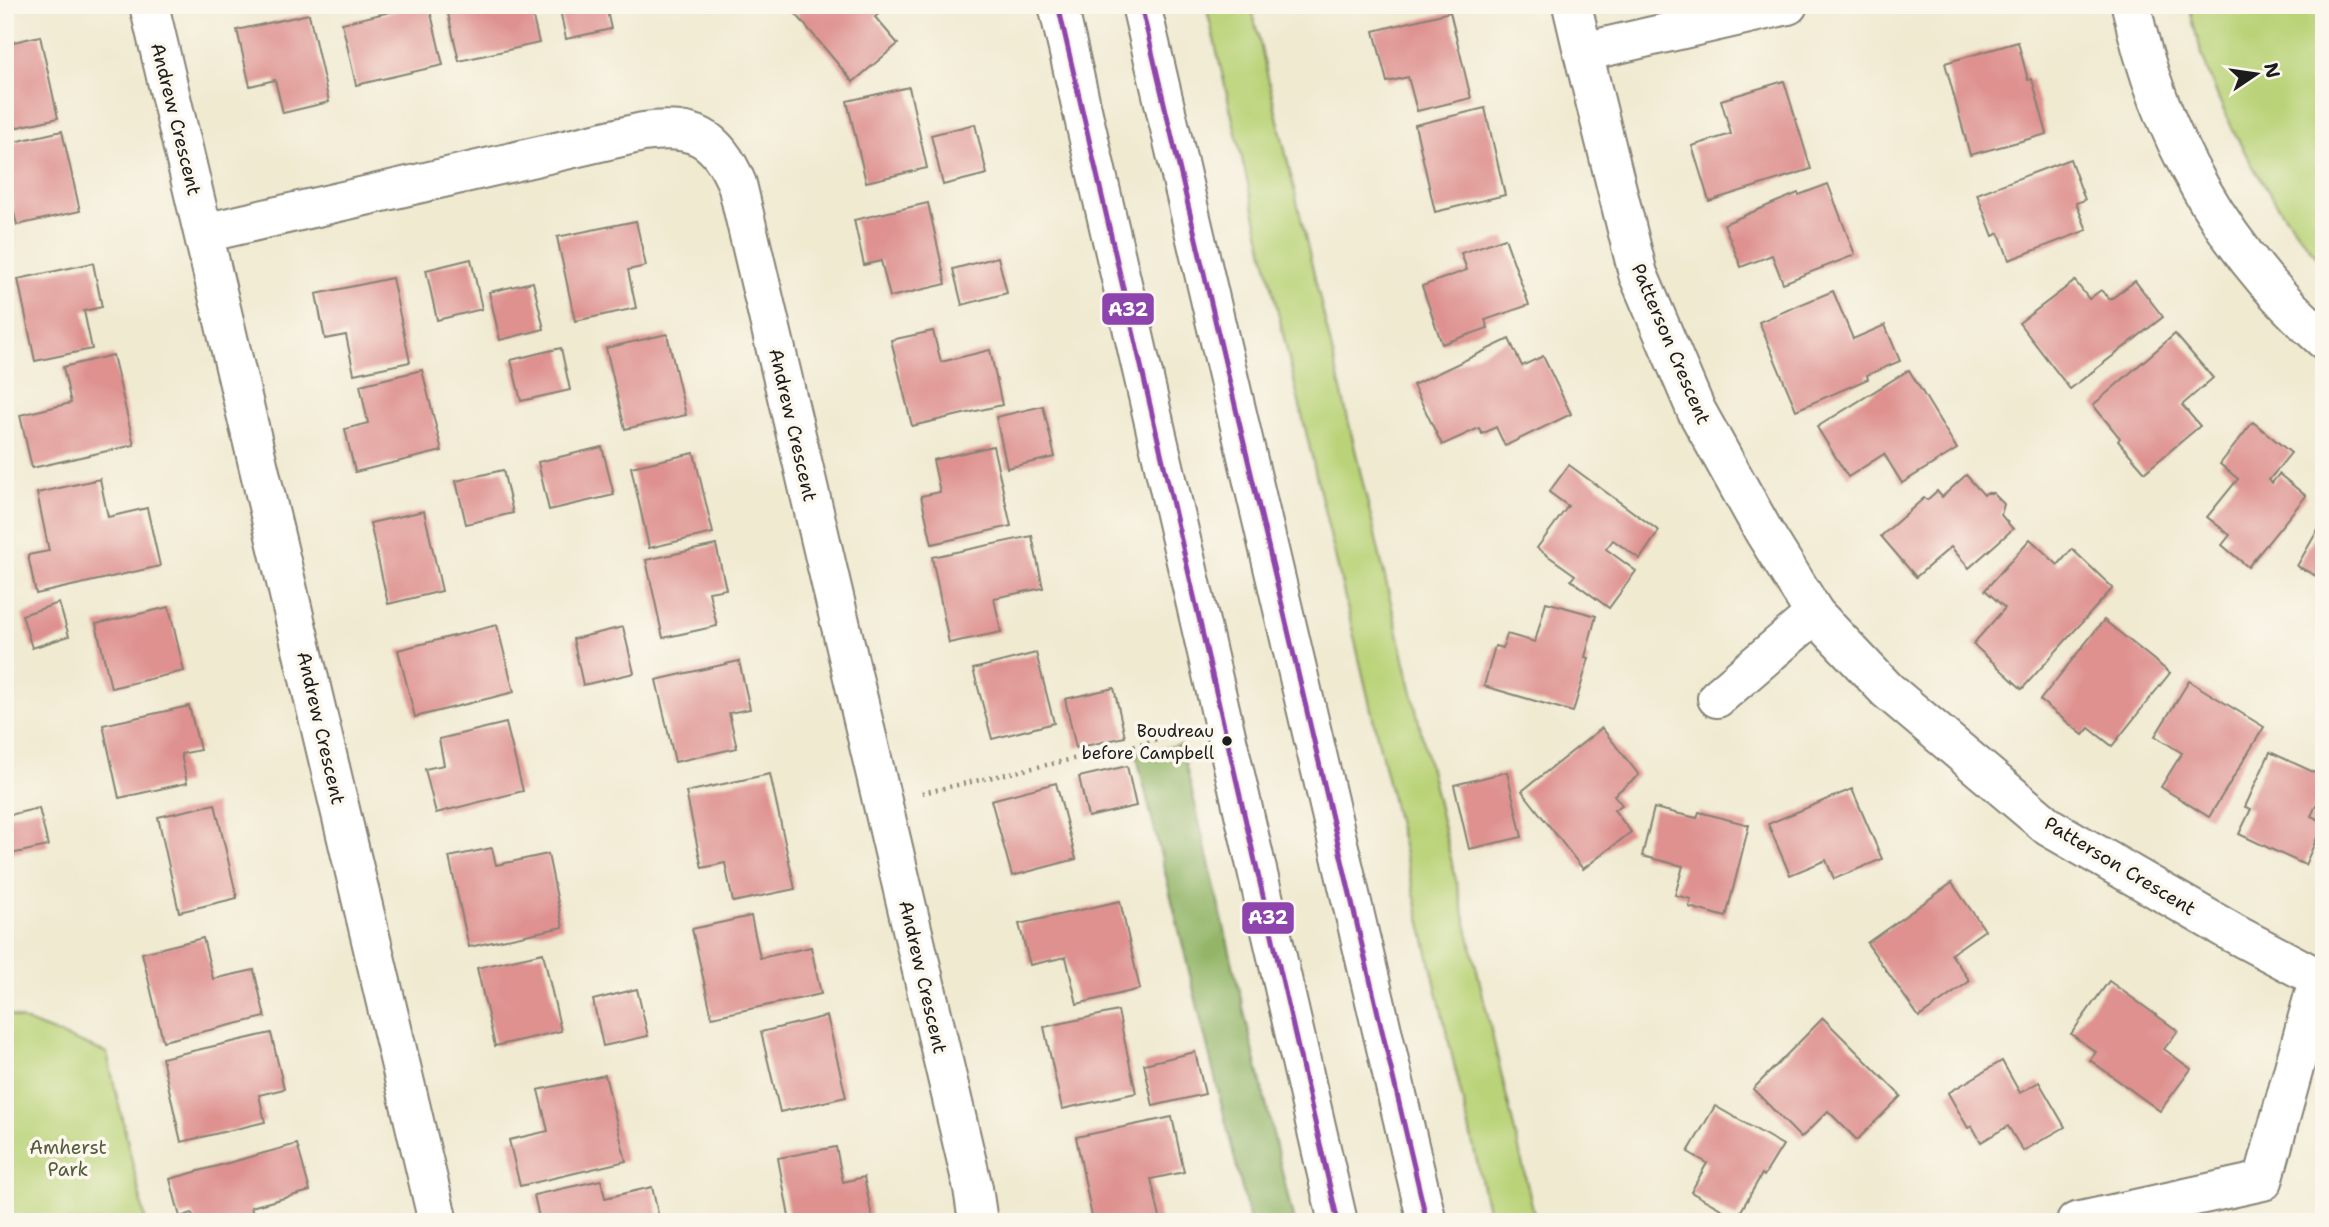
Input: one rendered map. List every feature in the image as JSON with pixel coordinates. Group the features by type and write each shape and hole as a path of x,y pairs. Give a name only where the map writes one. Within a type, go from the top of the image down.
{"street":[{"name":"Andrew Crescent","path":"149,5 438,1222"},
{"path":"1059,5 1338,1222"},
{"path":"1141,5 1427,1222"},
{"name":"Patterson Crescent","path":"1572,5 1638,274 1696,410 1763,532 1815,614 1887,690 2049,827 2321,981 2263,1181 2076,1222"},
{"path":"1583,52 1787,5"},
{"path":"2131,5 2139,46 2160,108 2188,166 2221,222 2259,274 2324,340"},
{"name":"Andrew Crescent","path":"204,233 643,132 683,130 716,148 729,163 737,184 973,1188 978,1222"},
{"path":"1717,698 1815,614"}],"path":[{"path":"881,803 1188,733"}],"green space":[{"path":"1206,5 1251,5 1536,1222 1491,1222"},
{"path":"2189,5 2324,5 2324,265 2278,206 2240,144 2210,77"},
{"path":"1181,745 1294,1222 1250,1222 1136,753"},
{"name":"Amherst Park","path":"5,1013 107,1053 146,1222 5,1222"}],"building":[{"path":"429,5 443,65 356,85 342,23"},
{"path":"446,5 530,5 539,43 459,61"},
{"path":"559,5 630,6 607,11 611,29 566,39"},
{"path":"806,5 889,5 875,17 898,44 853,82 796,14"},
{"path":"1450,12 1471,98 1417,111 1408,77 1387,82 1374,31"},
{"path":"309,14 329,102 283,113 275,80 250,86 237,30"},
{"path":"40,36 58,118 5,130 5,44"},
{"path":"2018,42 2028,80 2032,79 2047,134 1970,155 1945,63"},
{"path":"1784,81 1811,169 1709,201 1692,146 1731,134 1721,100"},
{"path":"909,87 927,168 866,182 847,101"},
{"path":"1485,108 1505,195 1435,212 1415,125"},
{"path":"975,124 987,174 943,185 931,135"},
{"path":"62,131 80,211 17,225 5,176 5,144"},
{"path":"2070,159 2085,200 2076,203 2087,230 2009,260 1999,233 1993,236 1977,194"},
{"path":"1828,184 1855,255 1783,283 1772,255 1741,267 1724,224 1798,193 1799,195"},
{"path":"928,203 946,284 890,297 881,261 864,265 854,220"},
{"path":"636,221 646,266 628,270 636,308 575,321 557,237"},
{"path":"1505,238 1529,305 1485,320 1488,328 1442,344 1422,286 1467,270 1461,253"},
{"path":"998,257 1007,293 962,305 953,269"},
{"path":"471,259 482,309 437,320 426,270"},
{"path":"93,263 102,307 84,311 92,349 35,361 18,279"},
{"path":"392,278 410,362 354,374 346,335 325,339 316,294"},
{"path":"2075,281 2089,299 2101,290 2110,300 2135,281 2163,317 2070,389 2019,323"},
{"path":"533,282 544,329 500,340 489,292"},
{"path":"1833,291 1853,339 1885,325 1900,361 1867,375 1868,379 1796,410 1759,322"},
{"path":"933,331 941,362 990,350 1002,405 912,426 891,340"},
{"path":"667,334 686,415 625,429 606,348"},
{"path":"2175,334 2213,378 2182,405 2200,426 2145,472 2118,441 2120,438 2093,405"},
{"path":"1509,339 1522,366 1543,356 1571,414 1505,446 1496,427 1482,434 1479,428 1442,445 1413,385"},
{"path":"561,348 570,390 521,401 511,360"},
{"path":"113,355 134,445 32,468 20,415 71,403 63,367"},
{"path":"422,370 442,451 355,472 345,429 368,423 360,385"},
{"path":"1909,370 1957,449 1902,483 1884,454 1848,477 1817,427"},
{"path":"1043,406 1055,457 1007,468 996,417"},
{"path":"2253,422 2291,453 2269,480 2272,483 2279,474 2306,496 2248,567 2222,545 2230,535 2207,517 2238,479 2220,464"},
{"path":"993,446 1011,526 932,544 921,496 940,492 933,460"},
{"path":"602,447 614,495 549,510 538,462"},
{"path":"694,453 713,533 649,548 631,467"},
{"path":"1569,465 1659,531 1640,559 1613,540 1606,549 1636,571 1609,608 1571,580 1575,575 1537,548 1568,506 1549,492"},
{"path":"503,470 513,513 466,524 456,481"},
{"path":"1966,475 1984,495 1993,493 2004,504 2001,515 2013,529 1969,568 1951,547 1916,577 1881,536 1924,498 1927,500 1937,491 1942,497"},
{"path":"100,479 108,517 147,508 160,566 36,594 28,555 49,551 37,493"},
{"path":"424,511 442,591 388,604 370,523"},
{"path":"2324,519 2324,580 2297,566"},
{"path":"1032,536 1043,588 994,598 1001,632 949,643 932,557"},
{"path":"2030,539 2058,565 2072,549 2113,588 2022,689 1973,644 2005,608 1985,590"},
{"path":"716,545 726,589 709,592 717,626 663,638 646,560"},
{"path":"1546,602 1596,616 1585,657 1589,658 1573,712 1484,686 1495,646 1503,648 1507,634 1535,642"},
{"path":"59,603 69,636 32,648 22,615"},
{"path":"169,607 184,671 111,688 96,624"},
{"path":"2104,620 2170,673 2112,746 2089,728 2083,735 2040,700"},
{"path":"497,625 514,692 415,717 398,650"},
{"path":"623,627 634,673 583,685 573,639"},
{"path":"1036,653 1054,723 992,739 973,669"},
{"path":"739,661 750,709 729,713 737,748 675,762 656,680"},
{"path":"2189,681 2264,727 2209,817 2161,787 2182,753 2155,736"},
{"path":"1114,688 1125,737 1076,748 1065,699"},
{"path":"189,706 200,750 181,754 187,783 119,798 103,725"},
{"path":"506,723 523,791 436,813 425,769 444,765 439,739"},
{"path":"1602,728 1639,775 1614,795 1622,805 1614,810 1631,832 1583,869 1522,791"},
{"path":"2270,752 2324,777 2324,788 2311,816 2324,822 2305,865 2239,834 2251,809 2245,807"},
{"path":"1127,766 1136,806 1088,817 1079,777"},
{"path":"1507,772 1522,837 1469,849 1454,785"},
{"path":"770,774 795,889 733,902 725,863 702,868 686,792"},
{"path":"1056,783 1076,859 1012,876 991,800"},
{"path":"1852,789 1882,859 1834,879 1826,860 1790,875 1768,824"},
{"path":"215,804 237,898 179,912 158,817"},
{"path":"39,808 48,846 6,855 5,816"},
{"path":"1654,808 1697,818 1699,812 1749,825 1726,917 1689,907 1691,899 1675,895 1683,866 1642,856"},
{"path":"492,848 496,865 548,854 563,927 469,947 449,857"},
{"path":"1952,883 1985,930 1951,954 1970,981 1919,1017 1867,943"},
{"path":"1120,901 1140,989 1077,1004 1066,957 1030,965 1019,924"},
{"path":"751,916 760,958 811,947 821,994 712,1017 692,929"},
{"path":"203,938 213,979 254,970 265,1017 163,1041 142,953"},
{"path":"543,953 561,1031 495,1046 477,968"},
{"path":"2109,981 2178,1031 2164,1049 2191,1069 2160,1111 2090,1060 2096,1052 2071,1034"},
{"path":"637,989 648,1036 603,1046 593,1000"},
{"path":"1118,1011 1136,1093 1062,1109 1044,1027"},
{"path":"827,1016 846,1097 780,1112 761,1032"},
{"path":"1823,1018 1901,1096 1857,1140 1828,1111 1801,1138 1753,1089"},
{"path":"271,1033 284,1089 259,1095 265,1122 181,1142 162,1058"},
{"path":"1195,1052 1205,1094 1153,1106 1144,1064"},
{"path":"2002,1061 2020,1093 2039,1082 2065,1127 2023,1151 2008,1126 1981,1142 1972,1126 1968,1128 1948,1093"},
{"path":"605,1075 626,1161 520,1186 509,1140 548,1131 538,1090"},
{"path":"1715,1106 1783,1145 1764,1176 1762,1174 1737,1218 1691,1192 1707,1163 1688,1152"},
{"path":"1172,1117 1184,1172 1151,1179 1161,1222 1093,1222 1076,1137"},
{"path":"297,1144 310,1191 251,1207 255,1222 195,1222 192,1213 180,1217 170,1179"},
{"path":"836,1147 843,1182 864,1177 873,1222 790,1222 778,1158"},
{"path":"601,1180 605,1198 652,1187 660,1222 540,1222 534,1195"}],"transit line":[{"name":"A32","path":"1058,5 1338,1222"},
{"name":"A32","path":"1141,5 1427,1222"}],"place":[{"name":"Boudreau before Campbell","path":"1227,741"}]}
